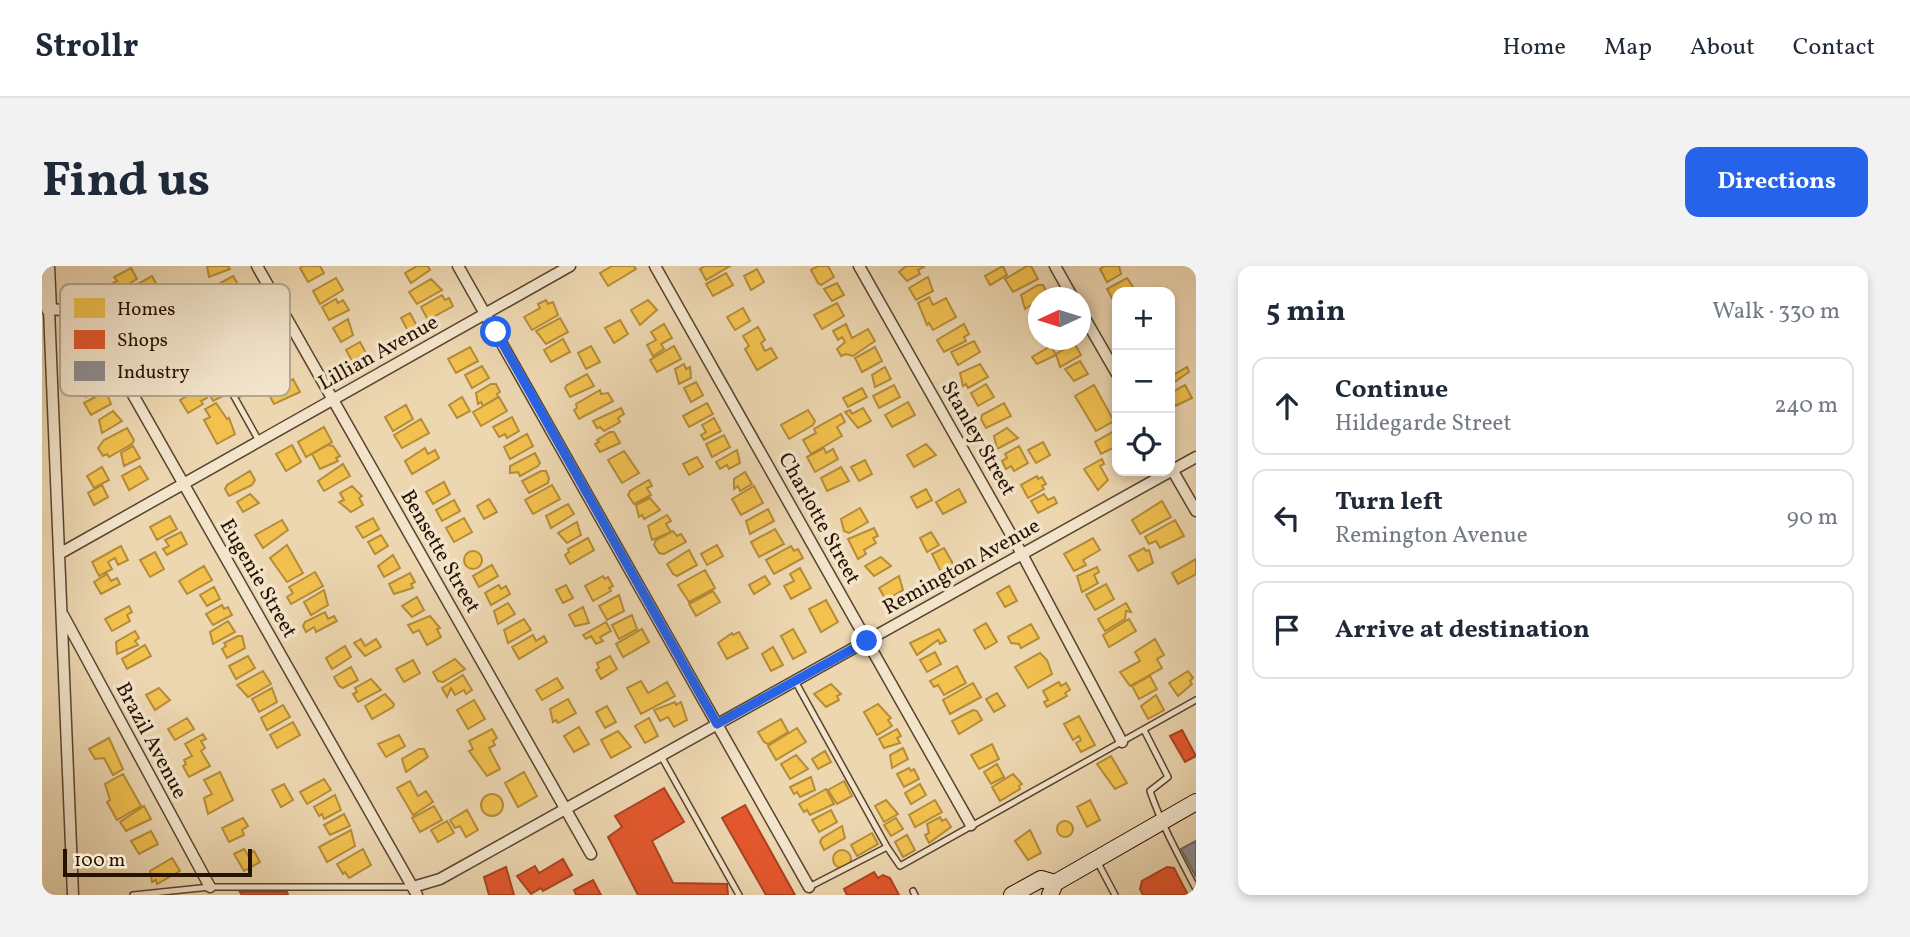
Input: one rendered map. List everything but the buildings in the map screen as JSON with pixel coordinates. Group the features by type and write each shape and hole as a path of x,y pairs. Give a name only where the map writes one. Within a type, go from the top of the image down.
{"main road":[{"path":"1012,895 1041,879 1053,889 1096,859 1196,802"}],"street":[{"path":"47,266 73,895"},
{"name":"Bensette Street","path":"257,266 267,284"},
{"path":"458,266 810,887"},
{"name":"Lillian Avenue","path":"59,554 570,266"},
{"name":"Charlotte Street","path":"655,266 971,825"},
{"name":"Stanley Street","path":"859,266 1022,554 1122,741"},
{"path":"1055,266 1067,287"},
{"name":"Eugenie Street","path":"49,309 60,310"},
{"name":"Bensette Street","path":"290,324 591,854"},
{"path":"1091,329 1112,365"},
{"name":"Eugenie Street","path":"133,396 415,891"},
{"name":"Remington Avenue","path":"1175,466 1196,457"},
{"path":"1175,475 1196,511"},
{"name":"Remington Avenue","path":"415,891 867,641 1157,476"},
{"name":"Brazil Avenue","path":"61,611 210,887"}],"lane":[{"path":"234,396 259,441"},
{"path":"795,681 900,866 1196,700"},
{"path":"1144,730 1168,777 1150,791 1160,822 1196,888"},
{"path":"661,755 739,895"},
{"path":"810,887 887,847"},
{"path":"1096,859 1115,895"},
{"path":"133,895 210,887 415,891"}],"route":[{"path":"496,332 717,724 867,641"}]}
